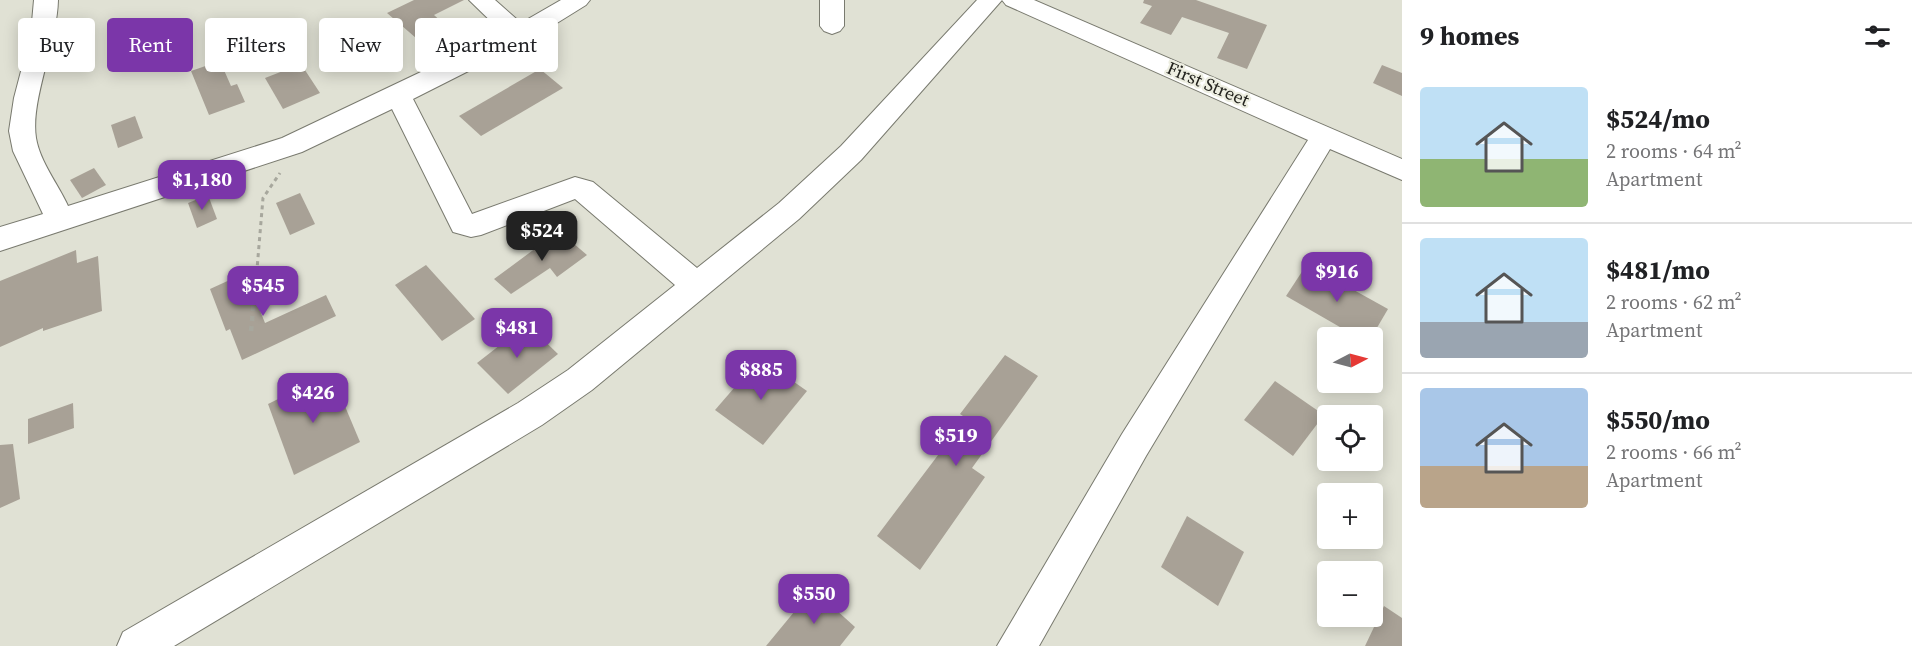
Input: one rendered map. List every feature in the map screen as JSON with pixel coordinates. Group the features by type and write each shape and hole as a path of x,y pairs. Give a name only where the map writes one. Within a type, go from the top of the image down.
{"street":[{"path":"46,0 46,29 34,69 21,133 41,179 56,204 59,220"},
{"path":"481,0 501,18"},
{"path":"548,18 578,0"},
{"path":"832,0 832,26"},
{"path":"137,646 530,414 580,380 789,211 851,153 990,0"},
{"name":"First Street","path":"1014,0 1402,170"},
{"path":"0,239 292,145 446,72"},
{"path":"398,96 463,224 471,226 481,224 574,188 583,190 698,286"},
{"path":"1017,646 1134,445 1325,135"}],"path":[{"path":"251,332 263,198 280,173 289,166"}],"building":[{"path":"414,0 464,0 434,15 437,18 415,18 415,37 403,27 403,18 393,18 387,13"},
{"path":"1144,0 1196,0 1267,25 1247,69 1217,58 1229,33 1182,17 1171,35 1140,23 1152,6 1143,3"},
{"path":"1382,65 1402,73 1402,96 1373,83"},
{"path":"205,66 205,72 225,72 231,86 237,84 245,102 209,115 191,72"},
{"path":"280,72 306,72 320,93 283,109 265,78"},
{"path":"535,72 544,72 563,88 481,136 459,116"},
{"path":"135,116 143,138 118,148 111,125"},
{"path":"94,168 106,185 82,198 70,180"},
{"path":"300,193 315,224 290,235 276,203"},
{"path":"208,195 217,219 197,228 188,203"},
{"path":"559,231 587,255 557,277 550,268 511,294 494,279"},
{"path":"76,250 77,263 98,256 102,311 43,331 43,328 0,347 0,281"},
{"path":"1307,264 1388,309 1377,327 1340,327 1286,296"},
{"path":"426,265 475,319 442,341 395,285"},
{"path":"245,273 265,323 326,295 336,316 242,360 230,329 226,331 210,289"},
{"path":"527,324 558,354 508,394 477,363"},
{"path":"1005,355 1038,376 972,468 985,477 920,570 877,536 966,418 960,414"},
{"path":"760,358 807,391 763,445 715,410"},
{"path":"331,373 360,442 294,475 268,404"},
{"path":"1275,381 1317,410 1317,424 1293,456 1244,420"},
{"path":"73,403 74,428 28,444 28,419"},
{"path":"13,444 20,499 0,508 0,445"},
{"path":"1187,516 1244,552 1218,606 1161,567"},
{"path":"813,589 855,627 840,646 766,646"},
{"path":"1384,606 1402,618 1402,646 1365,646 1374,627 1383,627"}]}
